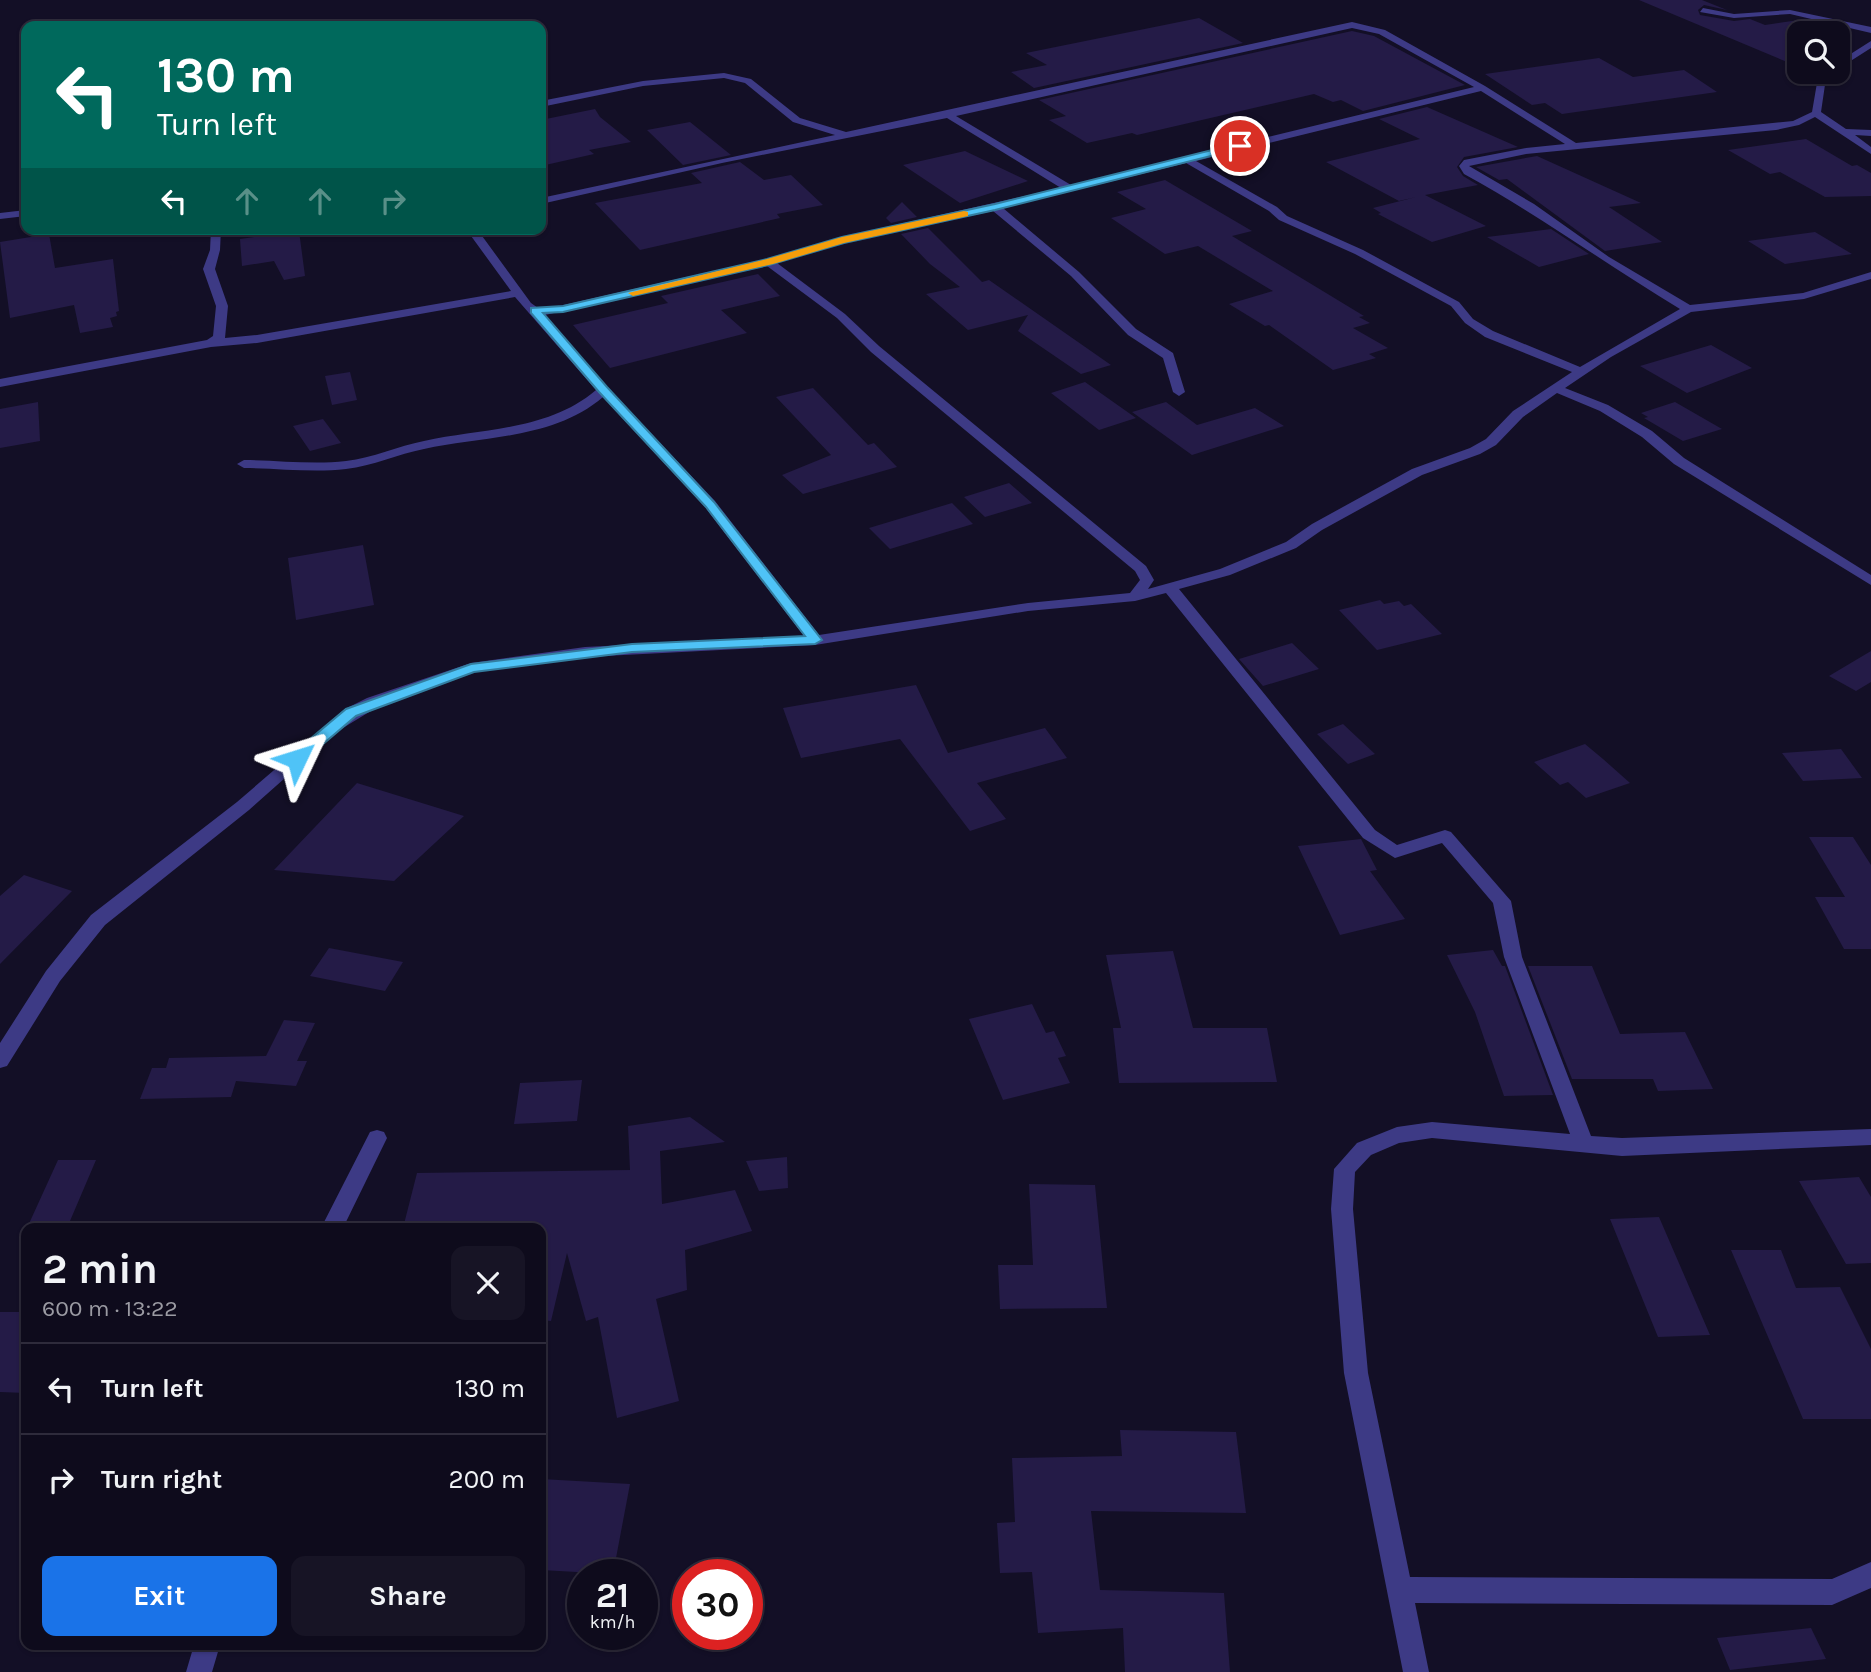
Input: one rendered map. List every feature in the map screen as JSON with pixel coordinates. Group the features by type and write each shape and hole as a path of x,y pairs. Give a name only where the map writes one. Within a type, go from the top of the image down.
{"street":[{"path":"1703,9 1734,16 1790,12 1871,30"},
{"path":"546,200 722,160 948,115 1352,25 1382,32 1482,88 1574,146"},
{"path":"1850,58 1871,44"},
{"path":"546,103 662,81 733,76 752,83 790,117 821,129 852,134"},
{"path":"1816,113 1821,84"},
{"path":"535,311 563,309 769,262 842,240 995,207 1068,187 1482,88"},
{"path":"1816,113 1871,151"},
{"path":"1688,309 1605,258 1530,206 1468,172 1464,166 1468,162 1526,151 1776,127 1816,113"},
{"path":"948,115 1068,187"},
{"path":"1842,132 1871,133"},
{"path":"1186,159 1273,209 1283,218 1359,252 1455,303 1469,321 1489,334 1583,372"},
{"path":"995,207 1075,274 1132,332 1168,356 1180,392"},
{"path":"0,216 21,214"},
{"path":"211,343 219,338 222,306 209,269 215,250 216,235"},
{"path":"475,235 518,293 603,390 710,505 815,640"},
{"path":"769,262 841,316 875,349 1142,569 1147,580 1135,597"},
{"path":"0,1060 53,976 99,920 243,806 351,713 471,668 599,651 815,640 1028,607 1135,597 1170,588 1225,572 1291,545 1317,527 1417,472 1475,451 1491,442 1518,414 1607,354 1688,309 1804,296 1871,275"},
{"path":"0,383 211,343 257,339 518,293"},
{"path":"1558,389 1615,414 1647,434 1679,461 1871,581"},
{"path":"244,464 345,465 422,445 536,424 590,404 603,390"},
{"path":"1170,588 1369,834 1395,852 1446,836 1502,901 1513,957 1584,1144"},
{"path":"1416,1672 1356,1373 1342,1209 1345,1169 1364,1149 1397,1135 1433,1130 1622,1147 1871,1138"},
{"path":"334,1223 377,1138"},
{"path":"1401,1590 1639,1589 1832,1592 1871,1576"},
{"path":"199,1672 206,1650"}],"building":[{"path":"1639,0 1702,0 1727,10 1704,5 1698,10 1700,15 1734,21 1750,19 1765,25 1787,22 1787,62"},
{"path":"1199,18 1243,43 1034,88 1011,72 1047,65 1026,53"},
{"path":"1352,31 1374,36 1465,85 1363,111 1341,100 1333,102 1314,94 1137,135 1132,133 1087,143 1049,120 1066,116 1039,100"},
{"path":"1599,58 1633,77 1684,70 1717,92 1562,114 1545,103 1532,105 1485,74"},
{"path":"1427,107 1518,147 1464,157 1457,167 1463,176 1478,185 1425,195 1486,226 1432,242 1378,214 1381,213 1373,208 1416,197 1399,201 1326,162 1420,139 1379,119"},
{"path":"595,109 600,117 631,142 589,150 594,154 546,165 546,119"},
{"path":"690,122 731,155 683,165 647,130"},
{"path":"1806,139 1852,166 1857,165 1871,173 1871,196 1825,197 1780,172 1770,174 1728,150"},
{"path":"965,151 1028,181 960,203 903,165"},
{"path":"1537,156 1641,203 1609,207 1662,242 1605,251 1507,179 1499,180 1476,167"},
{"path":"740,162 764,180 791,175 823,205 777,214 780,218 640,250 595,203 702,183 691,173"},
{"path":"1165,180 1252,231 1232,236 1364,316 1359,317 1370,323 1353,328 1388,348 1369,354 1376,358 1333,370 1269,325 1265,326 1229,304 1273,291 1198,246 1165,254 1111,218 1146,209 1117,192"},
{"path":"902,202 917,217 891,223 886,218"},
{"path":"928,228 982,282 989,280 1111,365 1081,374 1018,331 1028,315 968,330 926,294 960,287 930,264 901,234"},
{"path":"1551,229 1589,254 1539,267 1487,237"},
{"path":"1815,232 1852,254 1785,264 1748,241"},
{"path":"49,235 55,268 113,259 119,311 116,312 117,316 110,318 113,327 80,333 74,305 10,318 0,242"},
{"path":"300,235 305,276 284,280 274,261 242,266 240,239"},
{"path":"758,274 780,296 721,310 747,333 610,368 573,325 668,303 661,296"},
{"path":"1711,345 1752,368 1687,393 1640,366"},
{"path":"350,372 357,400 332,405 325,376"},
{"path":"1085,382 1136,418 1099,430 1051,393"},
{"path":"813,388 868,445 874,443 897,467 803,494 782,475 831,455 776,397"},
{"path":"38,402 40,441 0,448 0,409"},
{"path":"1166,402 1197,425 1255,408 1284,426 1192,455 1132,412"},
{"path":"1675,402 1722,429 1683,441 1644,418 1648,417 1641,413"},
{"path":"323,419 341,443 310,451 293,426"},
{"path":"1009,483 1032,503 985,517 964,497"},
{"path":"952,503 973,524 890,549 869,528"},
{"path":"363,545 374,605 296,620 288,558"},
{"path":"1380,600 1384,604 1399,601 1404,606 1411,604 1442,634 1377,650 1339,610"},
{"path":"1292,643 1319,669 1263,686 1239,659"},
{"path":"1871,651 1871,682 1856,691 1829,676"},
{"path":"916,685 948,753 1045,728 1067,758 977,783 1006,819 970,831 900,739 801,758 783,708"},
{"path":"1343,724 1375,754 1348,764 1317,734"},
{"path":"1585,744 1630,783 1586,798 1568,782 1560,785 1534,762"},
{"path":"1841,749 1862,778 1803,781 1782,753"},
{"path":"357,783 464,816 394,881 274,870"},
{"path":"1809,837 1853,837 1871,865 1871,949 1844,949 1815,897 1845,897"},
{"path":"1361,839 1377,870 1370,871 1405,919 1340,935 1298,846"},
{"path":"24,875 72,891 0,964 0,896"},
{"path":"329,948 403,962 385,991 310,976"},
{"path":"1493,950 1502,966 1505,966 1553,1095 1504,1096 1475,1012 1447,955"},
{"path":"1173,951 1193,1028 1267,1028 1277,1082 1119,1083 1113,1028 1121,1028 1106,955"},
{"path":"1528,966 1592,966 1620,1034 1685,1032 1713,1089 1658,1091 1653,1079 1572,1079"},
{"path":"1032,1004 1046,1033 1054,1031 1066,1056 1058,1058 1070,1083 1003,1100 969,1019"},
{"path":"284,1020 315,1023 297,1061 307,1061 296,1086 236,1081 231,1097 140,1099 152,1068 166,1068 169,1058 266,1056"},
{"path":"582,1080 577,1121 514,1124 520,1083"},
{"path":"690,1117 725,1142 660,1151 662,1204 735,1190 752,1231 685,1250 687,1290 656,1299 679,1401 617,1418 598,1317 586,1321 567,1253 551,1321 546,1320 546,1223 404,1223 417,1173 630,1170 628,1126"},
{"path":"787,1157 788,1188 759,1191 746,1161"},
{"path":"58,1160 96,1160 69,1223 29,1223"},
{"path":"1859,1177 1871,1197 1871,1263 1846,1264 1799,1181"},
{"path":"1029,1184 1095,1185 1107,1308 1000,1309 998,1265 1033,1265"},
{"path":"1659,1217 1710,1335 1658,1337 1610,1219"},
{"path":"1731,1250 1781,1250 1796,1288 1840,1287 1871,1349 1871,1419 1803,1419"},
{"path":"0,1312 21,1312 21,1393 0,1392"},
{"path":"1120,1430 1236,1432 1246,1513 1091,1511 1100,1590 1224,1593 1230,1672 1125,1672 1123,1628 1038,1633 1032,1572 1000,1573 997,1523 1015,1522 1012,1458 1122,1456"},
{"path":"546,1479 630,1484 616,1559 567,1559 567,1571 546,1570"},
{"path":"1811,1628 1826,1659 1730,1670 1717,1638"}],"slow traffic":[{"path":"633,293 769,262 842,240 964,214"}],"route":[{"path":"297,759 351,713 373,702 471,668 585,652 655,646 815,640 710,505 603,390 535,311 563,309 769,262 842,240 995,207 1240,146"}]}
